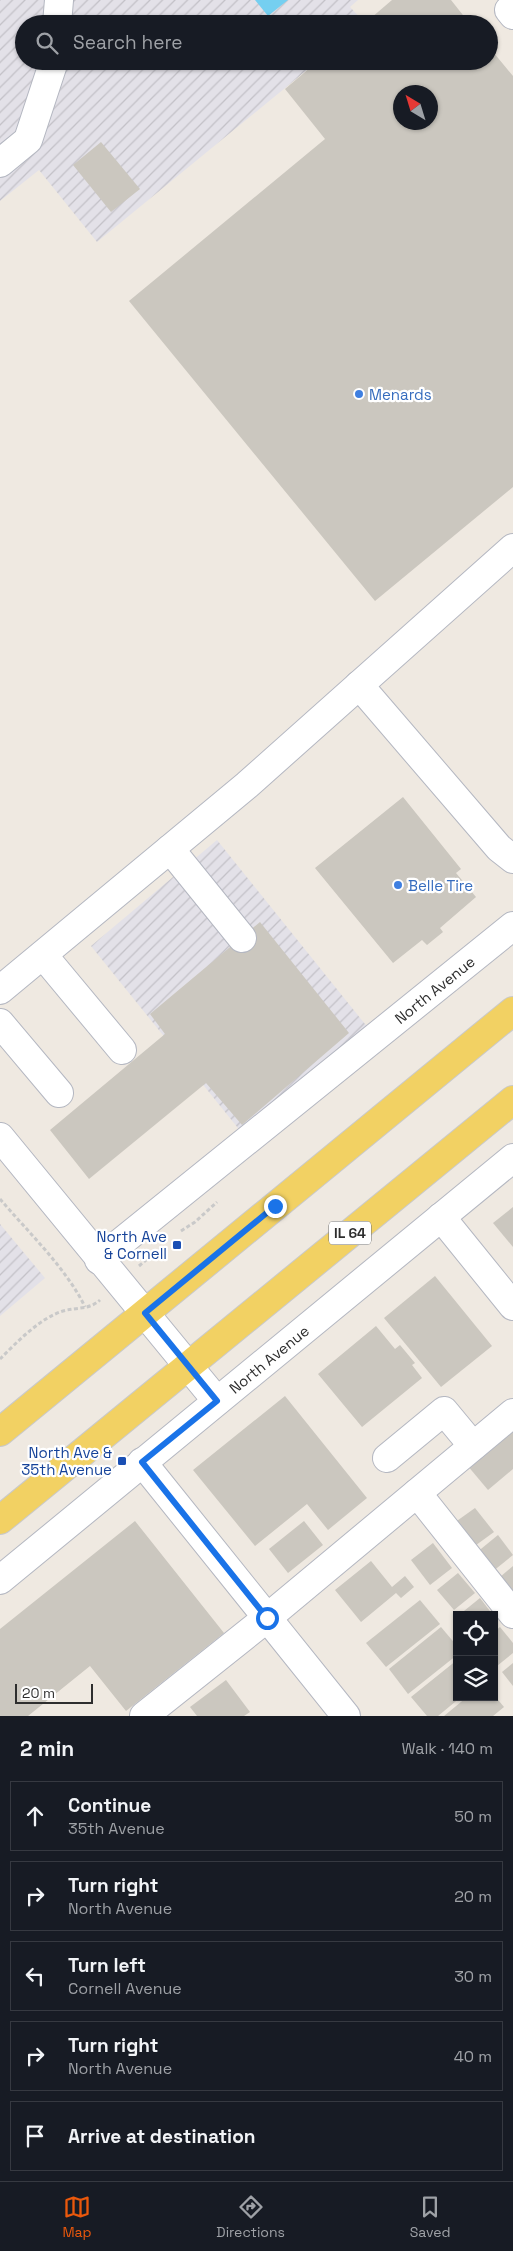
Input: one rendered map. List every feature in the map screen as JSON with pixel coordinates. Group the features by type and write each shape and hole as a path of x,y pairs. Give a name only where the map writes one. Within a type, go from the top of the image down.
{"main road":[{"path":"0,1432 513,1011"},
{"name":"IL 64","path":"0,1520 513,1100"}],"street":[{"path":"58,15 59,0"},
{"path":"0,163 28,140 51,70"},
{"path":"0,990 248,785 513,548"},
{"path":"359,685 508,848"},
{"path":"170,849 242,938"},
{"name":"North Avenue","path":"99,1260 513,926"},
{"path":"43,955 122,1050"},
{"path":"0,1023 59,1093"},
{"path":"0,1137 99,1260 217,1401"},
{"name":"North Avenue","path":"0,1580 513,1158"},
{"path":"442,1217 513,1306"},
{"path":"387,1458 444,1411 473,1446"},
{"path":"144,1716 267,1618 513,1413"},
{"path":"142,1462 346,1716"},
{"path":"417,1493 513,1614"}],"path":[{"path":"0,1199 63,1271 76,1288 86,1308"},
{"path":"0,1359 43,1322 62,1311 93,1306"}],"shaded area":[{"path":"0,0 358,0 350,7 358,15 15,15 15,70 307,70 97,242 39,170 0,201"},
{"path":"217,840 369,1029 242,1133 91,946"},
{"path":"0,1224 45,1278 0,1316"}],"water":[{"path":"255,0 288,0 269,15"}],"building":[{"path":"392,0 451,0 463,15 374,15"},
{"name":"Menards","path":"498,58 513,76 513,487 375,601 129,301 325,139 285,89 307,70 498,70"},
{"path":"101,142 140,189 111,212 73,165"},
{"name":"Belle Tire","path":"403,797 461,869 456,873 476,897 440,928 443,932 427,945 422,940 393,963 315,868"},
{"path":"260,922 349,1033 242,1125 206,1083 89,1179 50,1130 165,1034 150,1014"},
{"path":"513,1207 513,1247 493,1223"},
{"path":"435,1276 492,1346 441,1387 384,1318"},
{"path":"376,1326 395,1349 400,1345 415,1363 412,1365 422,1378 362,1427 318,1374"},
{"path":"285,1396 367,1498 328,1530 307,1504 255,1546 193,1470"},
{"path":"513,1427 513,1469 488,1490 467,1465"},
{"path":"475,1508 494,1532 472,1548 454,1523"},
{"path":"135,1521 224,1633 126,1711 90,1666 28,1716 0,1716 0,1629"},
{"path":"304,1521 323,1545 288,1573 269,1549"},
{"path":"498,1535 513,1555 492,1572 476,1553"},
{"path":"433,1543 452,1568 430,1585 411,1560"},
{"path":"371,1561 392,1587 405,1576 414,1587 401,1598 396,1593 361,1622 335,1590"},
{"path":"513,1566 513,1593 500,1577"},
{"path":"458,1573 475,1593 454,1610 437,1590"},
{"path":"480,1598 490,1611 464,1611"},
{"path":"420,1600 440,1624 386,1667 366,1643"},
{"path":"441,1627 453,1641 453,1658 408,1694 389,1669"},
{"path":"500,1627 513,1643 513,1653 498,1665 498,1656 498,1629"},
{"path":"453,1663 453,1701 456,1701 438,1716 427,1716 411,1697"},
{"path":"513,1663 513,1686 502,1672"},
{"path":"226,1680 250,1712 244,1716 197,1716 190,1707"},
{"path":"498,1700 504,1707 493,1716 444,1716 462,1701"}],"place":[{"name":"Menards","path":"359,394"},
{"name":"Belle Tire","path":"398,885"},
{"name":"North Ave & Cornell","path":"177,1245"},
{"name":"North Ave & 35th Avenue","path":"122,1461"}],"route":[{"path":"267,1618 142,1462 217,1401 145,1313 275,1206"}]}
